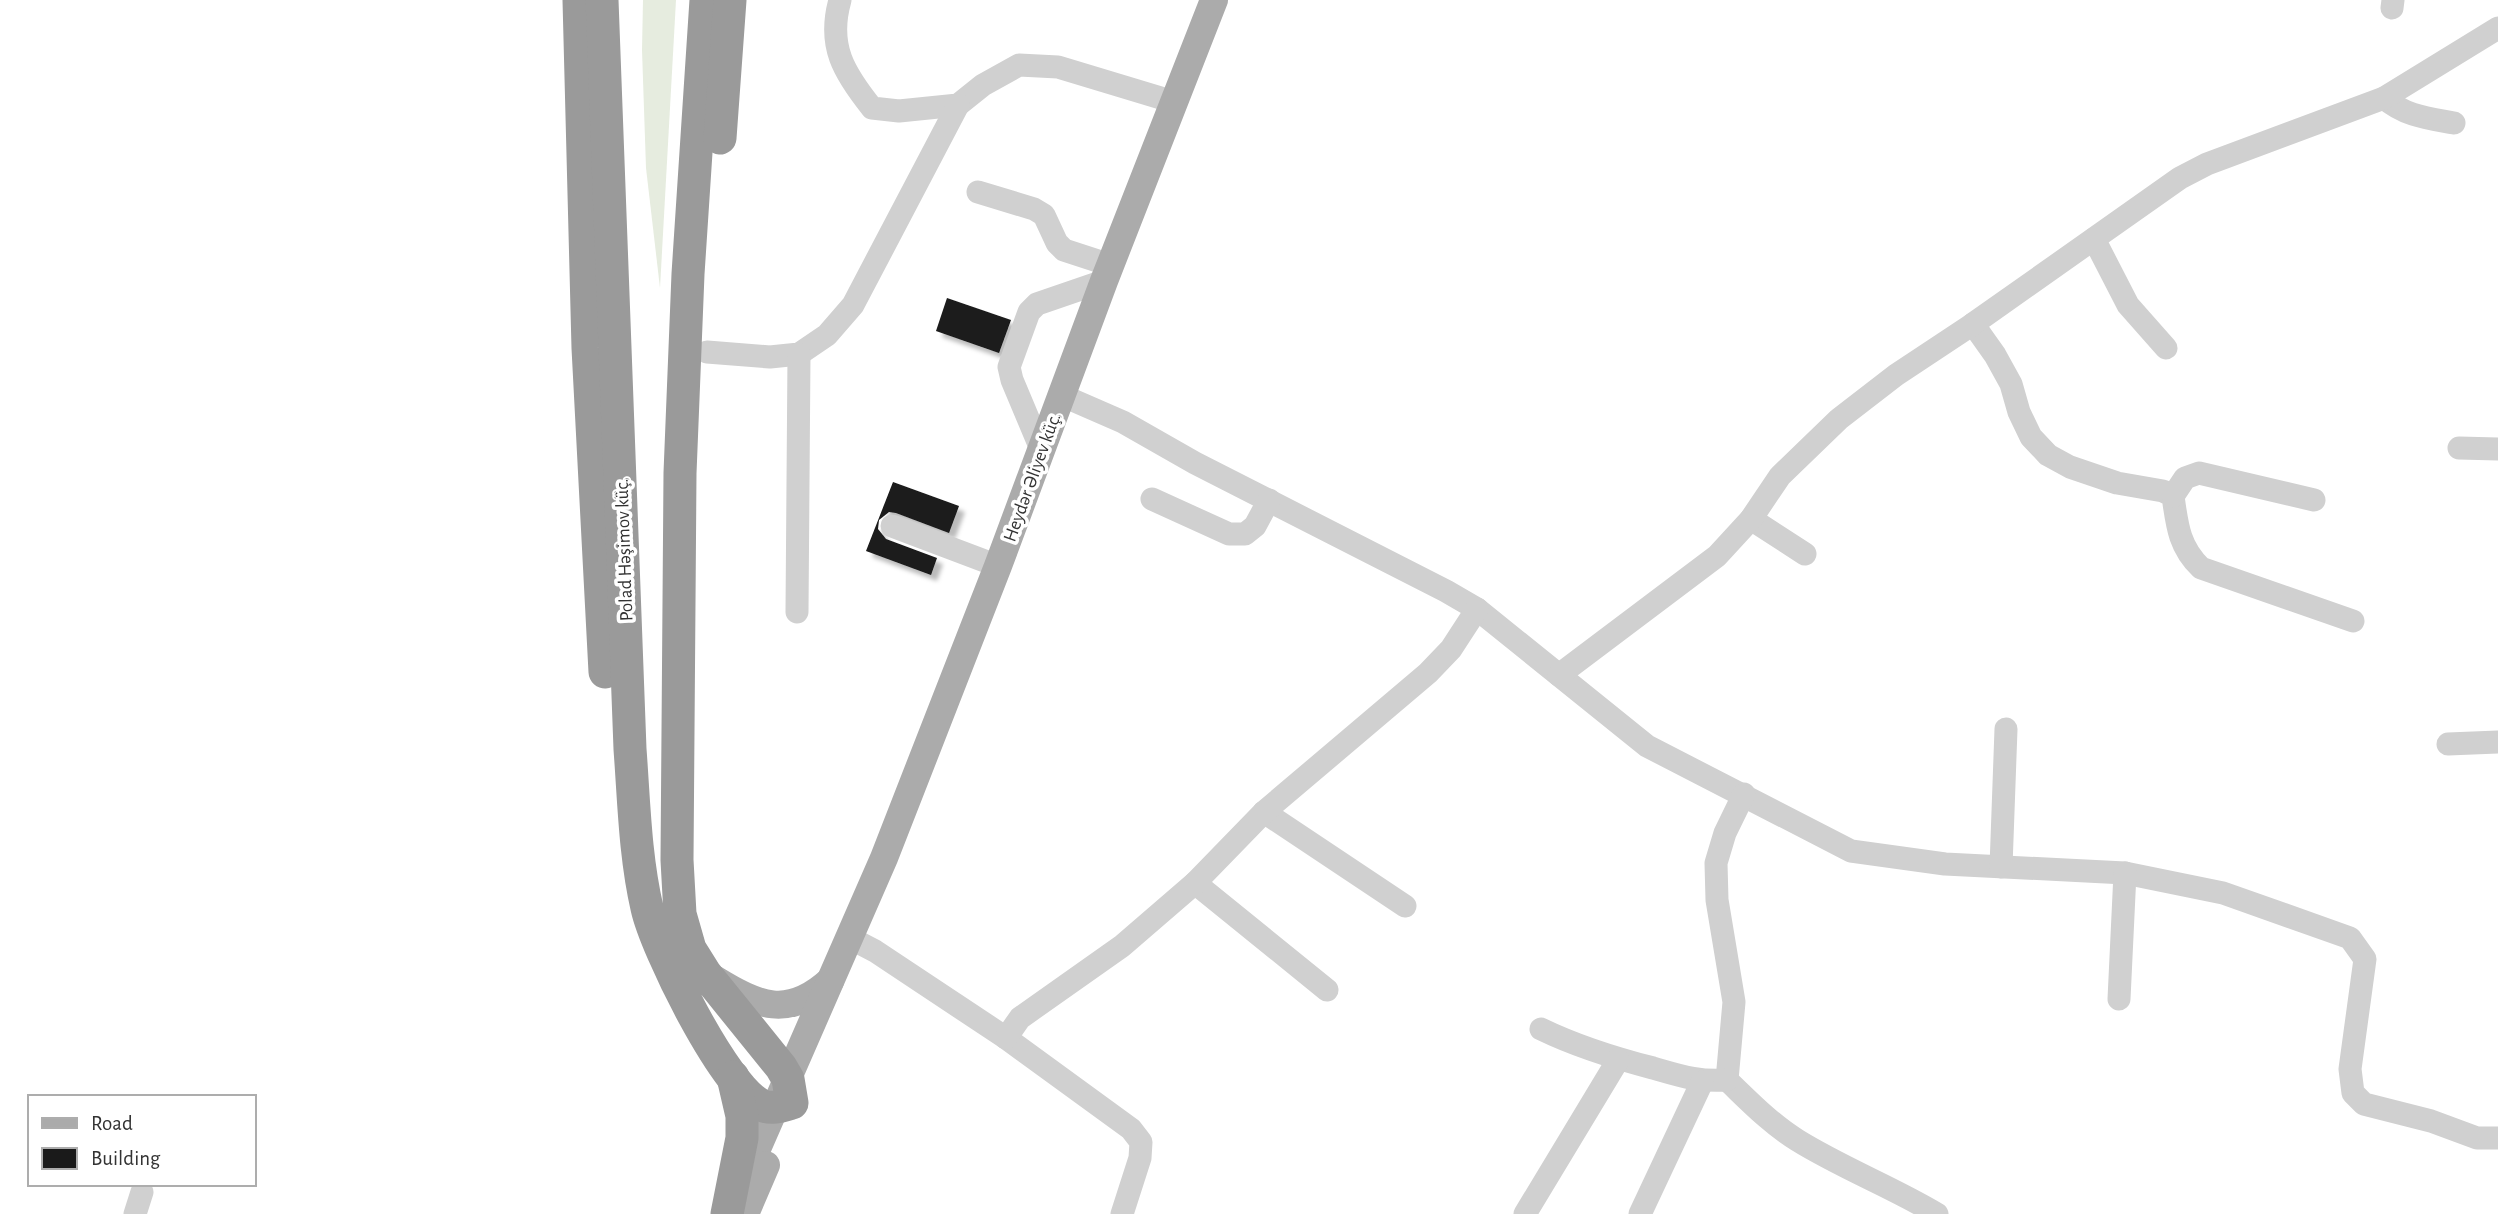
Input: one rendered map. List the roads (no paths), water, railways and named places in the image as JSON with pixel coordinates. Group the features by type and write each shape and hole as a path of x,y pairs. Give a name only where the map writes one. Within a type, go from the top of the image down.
{"highway":[{"path":"579,0 588,348 606,677 622,802 640,872"},
{"name":"Polad Həşimov küç.","path":"603,0 630,749 640,872 659,947 694,1015 733,1077"},
{"path":"706,0 688,274 680,473 677,860 680,914 690,949 705,973 781,1068 788,1079 792,1103 776,1107 763,1106 749,1096 733,1077"},
{"path":"678,751 730,0"},
{"path":"727,1214 742,1138 742,1116 733,1077"}],"main road":[{"name":"Heydər Əliyev küç.","path":"847,945 998,566 1107,273 1214,0"},
{"path":"727,1214 847,945"},
{"path":"745,1214 792,1103 847,945"},
{"path":"705,973 736,992 768,1005 790,1006 806,1000 830,981"}],"street":[{"path":"840,0 835,17 835,44 850,81 872,108 899,111 958,105"},
{"path":"1559,675 1717,556 1751,519 1780,476 1839,419 1896,374 1973,324 2180,178 2207,164 2384,98 2498,28"},
{"path":"707,352 770,357 799,355 827,335 853,305 958,105 983,85 1019,65 1058,67 1174,102"},
{"path":"2384,98 2412,116 2454,123"},
{"path":"978,192 1034,209 1044,215 1057,243 1064,250 1107,273"},
{"path":"2094,239 2129,306 2166,348"},
{"path":"1041,449 1009,367 1029,312 1037,304 1107,273"},
{"path":"1973,324 2011,384 2031,437 2048,455 2070,467 2117,484 2163,491 2173,496"},
{"path":"797,612 799,355"},
{"path":"1061,395 1123,422 1195,463 1394,562 1477,609 1647,746 1851,851 1945,864 2124,873 2223,893 2350,938 2365,959 2350,1069 2353,1093 2364,1104 2431,1121 2477,1138 2498,1138"},
{"path":"2459,448 2498,449"},
{"path":"2314,500 2199,473 2185,478 2173,496 2178,532 2189,556 2201,568 2353,621"},
{"path":"1152,499 1229,534 1245,534 1255,526 1269,500"},
{"path":"1751,519 1805,554"},
{"path":"892,526 998,566"},
{"path":"1006,1038 1020,1018 1065,989 1122,946 1195,883 1264,812 1428,673 1451,649 1477,609"},
{"path":"2001,867 2006,729"},
{"path":"2448,744 2498,742"},
{"path":"1727,1080 1734,1002 1717,900 1716,863 1725,834 1744,794"},
{"path":"1264,812 1405,906"},
{"path":"2119,999 2124,873"},
{"path":"1195,883 1326,990"},
{"path":"847,945 875,951 1006,1038 1131,1129 1141,1142 1140,1158 1122,1214"},
{"path":"1541,1029 1618,1060 1702,1082 1727,1080 1769,1120 1797,1140 1904,1205 1937,1214"},
{"path":"1525,1214 1618,1060"},
{"path":"1640,1214 1702,1082"}]}
